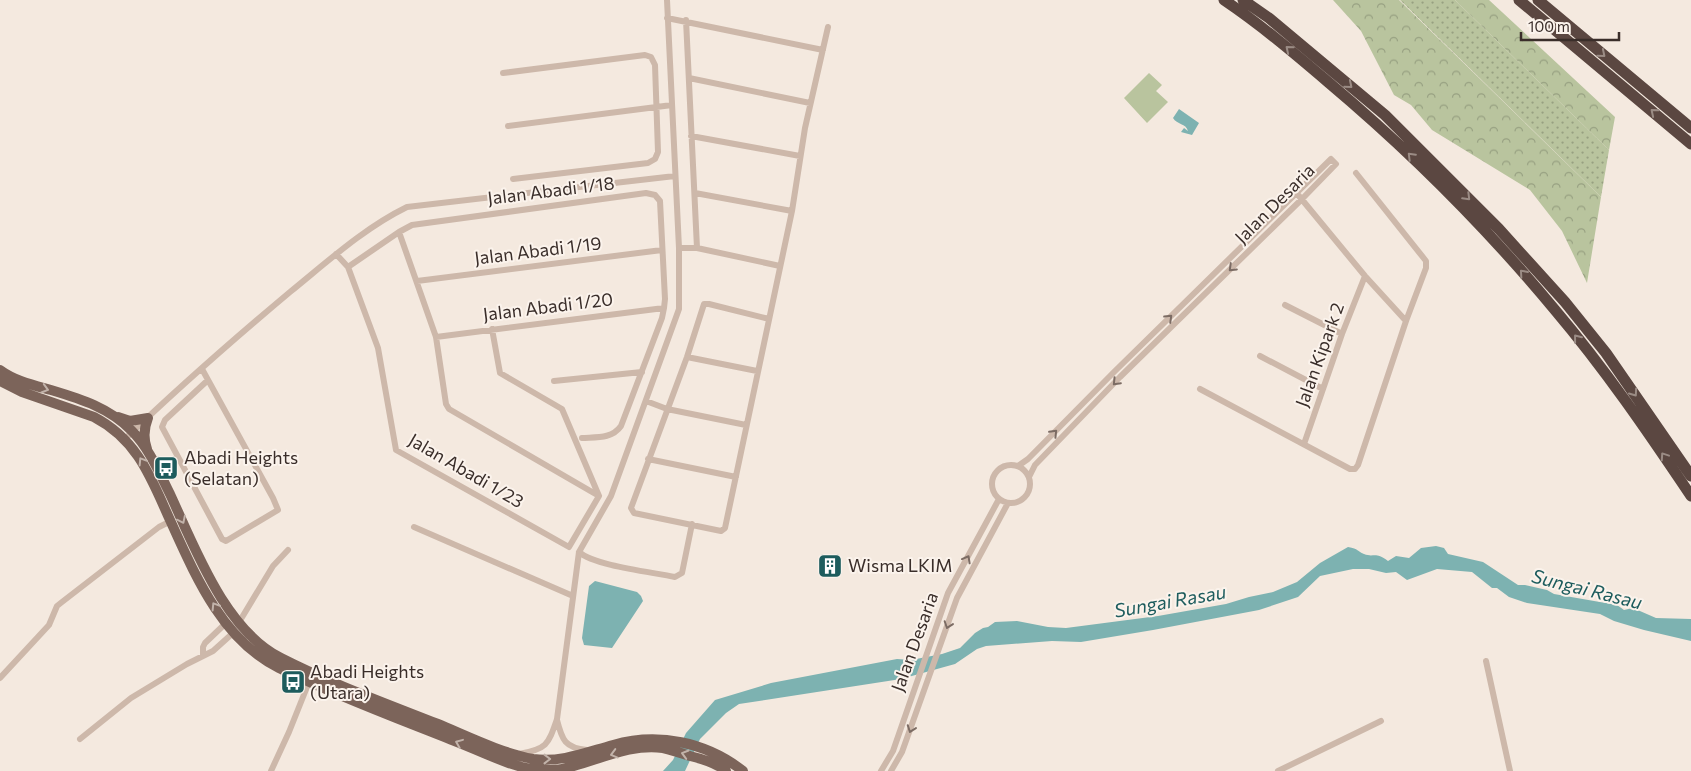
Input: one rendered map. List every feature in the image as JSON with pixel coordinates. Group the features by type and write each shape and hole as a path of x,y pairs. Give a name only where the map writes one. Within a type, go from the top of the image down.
{"highway":[{"path":"1224,0 1263,26 1378,124 1490,236 1555,310 1599,365 1691,496"},
{"path":"1243,0 1269,18 1385,115 1499,229 1565,302 1606,353 1691,476"},
{"path":"1519,0 1691,144"},
{"path":"1538,0 1691,128"}],"main road":[{"path":"0,370 26,384 85,401 130,421 148,418 144,429 144,440 149,454 236,628 268,661 309,682 422,729 532,769 564,769 664,743"},
{"path":"0,380 22,392 94,417 129,435 206,592 226,623 253,639 271,653 315,675 516,754 534,759 564,759 641,739 664,743 709,756 725,758 743,771"},
{"path":"112,414 129,435 149,454"},
{"path":"709,756 726,771"}],"street":[{"path":"516,754 535,751 543,747 549,740 557,719 579,552 611,496 679,309 679,248 674,176 667,0"},
{"path":"668,18 686,20 823,50"},
{"path":"686,20 697,248"},
{"path":"769,319 709,304 704,304 701,308 687,356 631,508 634,513 721,531 725,528 792,212 810,103 828,27"},
{"path":"503,73 645,55 651,57 655,66 658,152 655,159 648,162 513,179"},
{"path":"689,78 810,103"},
{"path":"508,126 672,105"},
{"path":"691,136 800,156"},
{"name":"Jalan Desaria","path":"881,771 893,752 948,593 999,499 993,490 992,480 997,471 1007,465 1018,466 1028,459 1331,159 1336,164 1120,377 1035,465 1029,477 1030,487 1025,498 1020,502 1008,503 957,598 902,752 891,771"},
{"path":"1200,389 1350,469 1355,469 1358,465 1406,321 1426,268 1426,261 1356,173"},
{"path":"129,435 202,369 336,254 396,213 412,206 674,176"},
{"name":"Jalan Abadi 1/18","path":"348,267 412,225 651,193 658,197 660,201 665,299 662,318 621,426 611,436 582,438"},
{"path":"695,193 792,212"},
{"path":"1297,193 1365,276 1406,321"},
{"path":"399,232 436,337 446,404 449,409 599,496"},
{"path":"679,248 697,248 780,266"},
{"name":"Jalan Abadi 1/19","path":"417,281 662,250"},
{"name":"Jalan Abadi 1/23","path":"336,254 348,267 378,348 396,450 569,547 599,496"},
{"name":"Jalan Kipark 2","path":"1304,444 1342,334 1365,276"},
{"path":"1285,305 1342,334"},
{"name":"Jalan Abadi 1/20","path":"436,337 664,308"},
{"path":"492,329 500,373 562,408 599,496"},
{"path":"687,356 757,371"},
{"path":"1260,356 1323,389"},
{"path":"202,369 208,380 278,510 224,541 162,426 165,420 208,380"},
{"path":"554,382 642,372"},
{"path":"646,401 667,410 746,425"},
{"path":"648,459 736,477"},
{"path":"1018,466 1027,472 1029,477"},
{"path":"999,499 1008,503"},
{"path":"0,678 49,625 58,606 62,602 158,527 171,522"},
{"path":"579,552 590,560 675,577 682,573 692,524"},
{"path":"414,527 573,596"},
{"path":"80,739 131,698 203,655 213,651 236,628 273,566 288,550"},
{"path":"203,655 205,643 226,623"},
{"path":"1486,661 1510,771"},
{"path":"271,771 309,682"},
{"path":"557,719 560,734 567,744 576,749 595,750"},
{"path":"1278,771 1380,721"}],"green space":[{"path":"1333,0 1399,0 1601,197 1587,283 1562,231 1530,190 1432,130 1411,105 1394,95 1361,31"},
{"path":"1400,0 1455,0 1609,150 1601,197"},
{"path":"1455,0 1489,0 1615,117 1609,150"},
{"path":"1149,73 1162,85 1156,91 1168,102 1147,123 1124,98"}],"water":[{"path":"1179,109 1199,123 1192,135 1181,132 1184,128 1188,131 1187,128 1173,118"},
{"path":"1436,546 1444,548 1448,554 1483,562 1518,585 1547,590 1554,594 1617,605 1624,610 1633,608 1656,618 1691,619 1691,641 1644,630 1614,621 1600,614 1527,603 1509,597 1497,588 1492,588 1472,572 1437,569 1407,580 1396,572 1386,573 1369,569 1353,569 1320,576 1298,597 1259,610 1081,642 1052,641 986,646 977,649 955,664 901,679 739,704 726,713 700,739 685,771 663,771 673,760 686,733 715,700 771,683 897,659 911,660 942,654 960,648 975,633 995,622 1017,621 1048,627 1066,628 1158,616 1226,604 1273,592 1297,582 1320,563 1348,547 1367,555 1380,556 1388,561 1396,556 1409,558 1421,548"},
{"path":"595,581 637,592 643,601 612,648 584,645 582,638 589,586"}],"place":[{"name":"Abadi Heights (Selatan)","path":"166,468"},
{"name":"Wisma LKIM","path":"830,566"},
{"name":"Abadi Heights (Utara)","path":"293,682"}],"water label":[{"name":"Sungai Rasau","path":"1587,589"},
{"name":"Sungai Rasau","path":"1170,601"}]}
